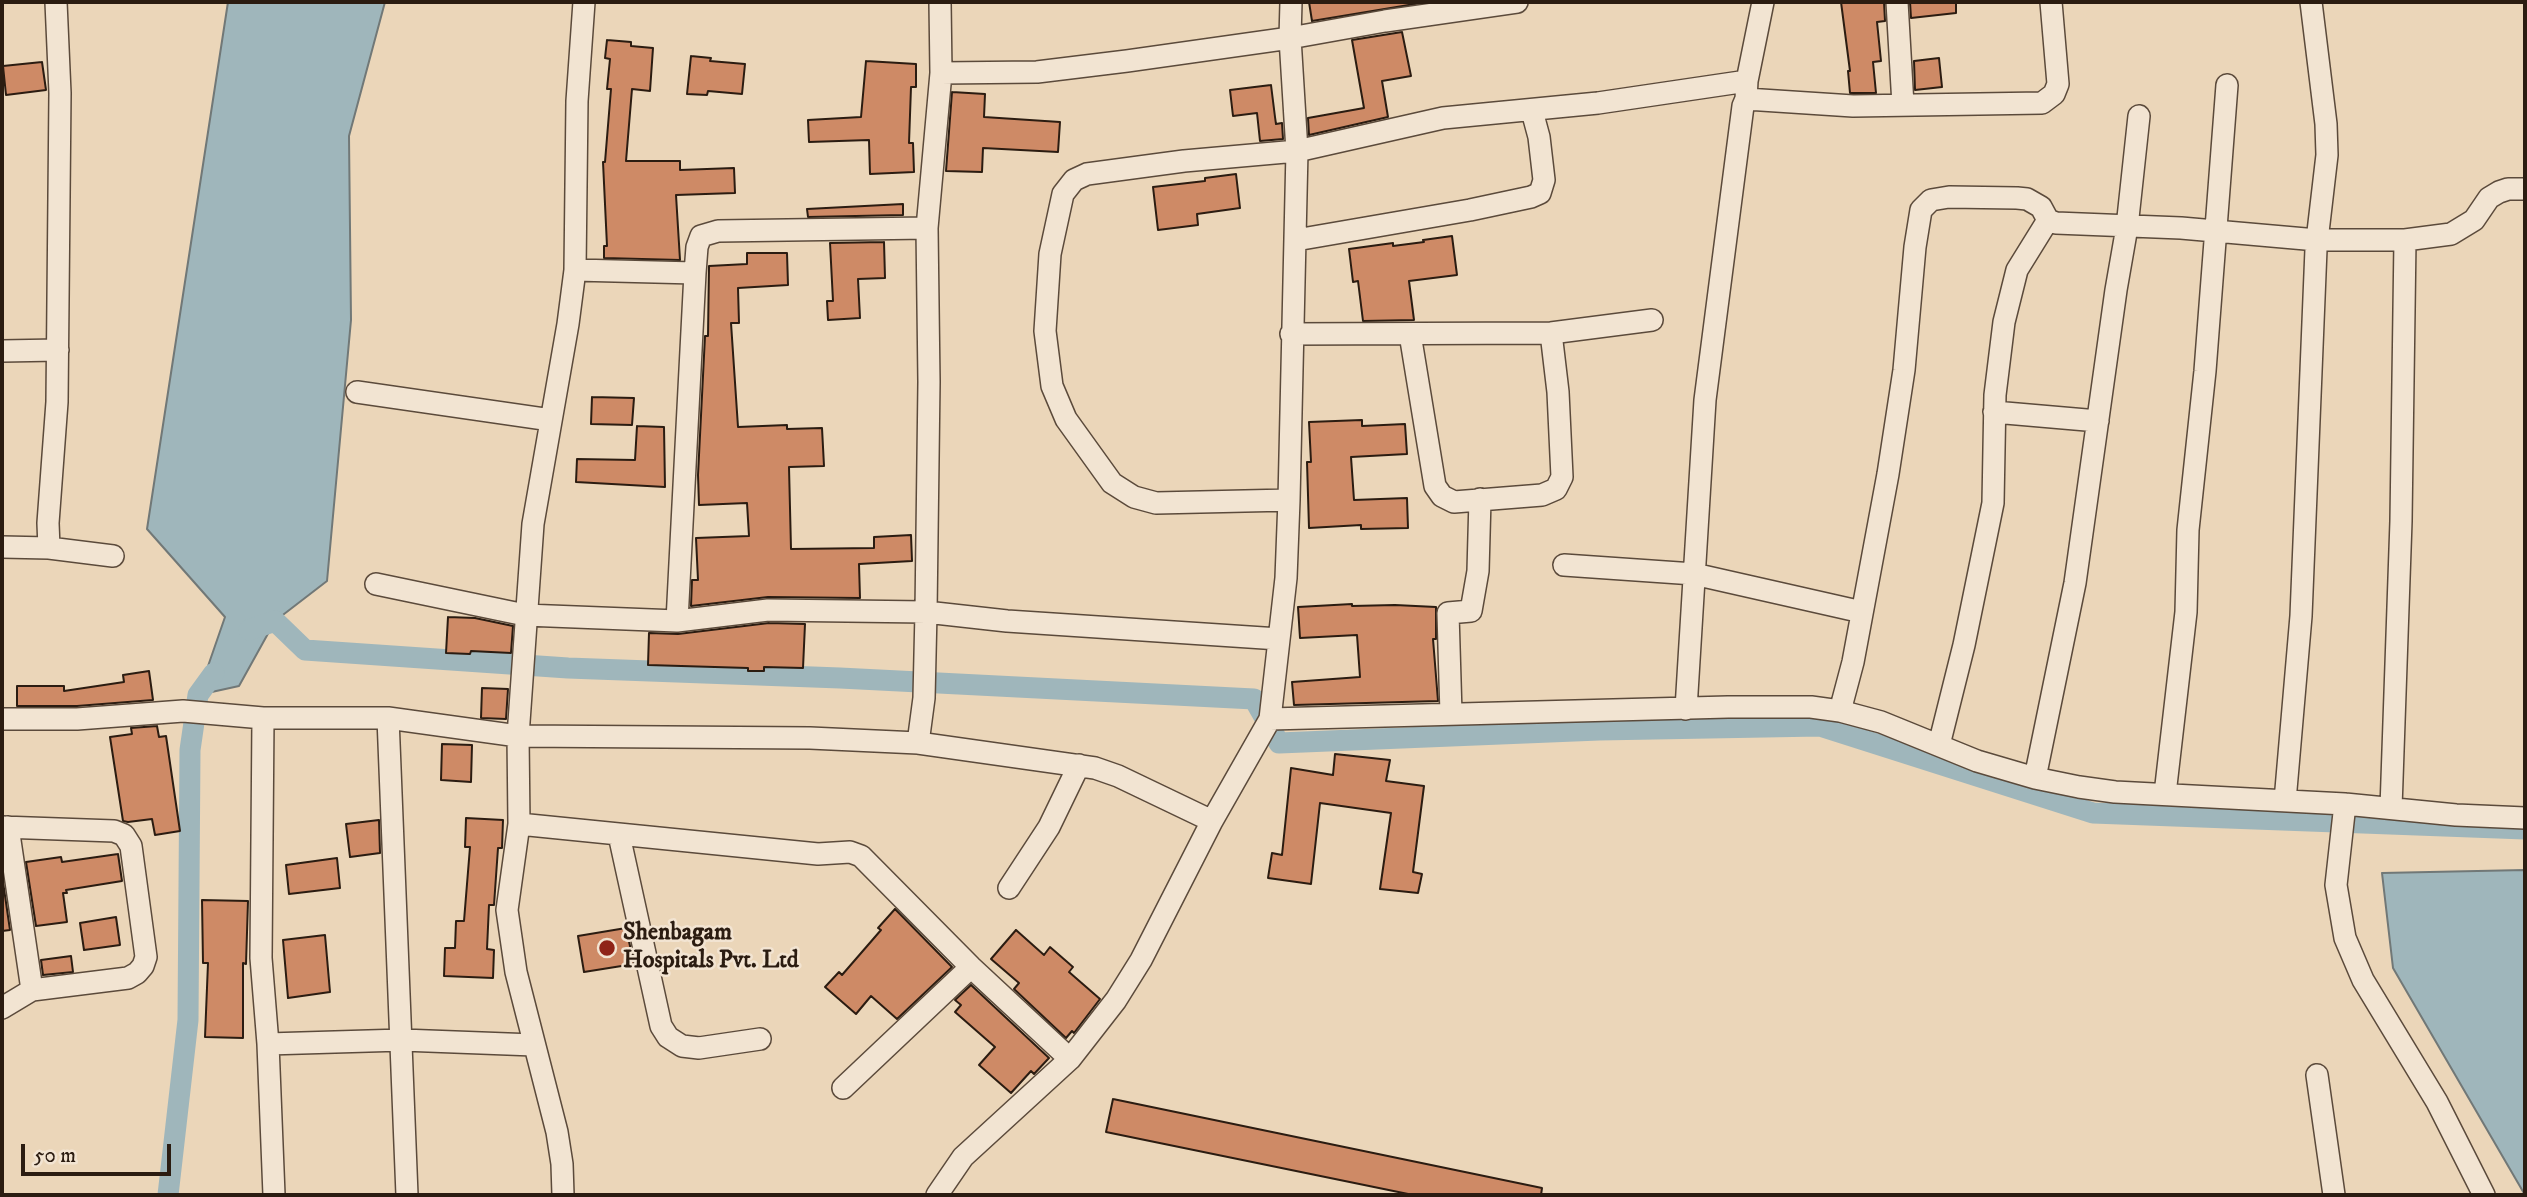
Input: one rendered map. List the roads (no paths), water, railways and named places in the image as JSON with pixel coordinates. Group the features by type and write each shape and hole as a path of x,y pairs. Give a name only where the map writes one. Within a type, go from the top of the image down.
{"street":[{"path":"49,548 58,350 60,93 56,2"},
{"path":"563,1195 557,1132 516,972 507,910 519,824 518,736 533,524 575,270 577,102 584,2"},
{"path":"918,743 924,698 926,612 929,382 927,228 941,73 940,2"},
{"path":"937,1195 963,1157 1070,1059 1116,1000 1141,960 1212,821 1268,723 1286,578 1289,500 1297,151 1290,38 1291,2"},
{"path":"941,73 1037,72 1290,38 1517,2"},
{"path":"1686,709 1705,400 1743,106 1763,2"},
{"path":"1897,2 1903,105"},
{"path":"1289,500 1156,503 1134,497 1112,483 1066,419 1052,386 1045,331 1050,254 1063,194 1074,180 1087,174 1184,161 1297,151 1443,118 1747,90 1853,106 2042,103 2050,99 2058,84 2051,2"},
{"path":"2285,801 2301,616 2304,494 2317,240 2327,155 2326,124 2311,2"},
{"path":"2165,794 2186,612 2188,530 2205,370 2227,85"},
{"path":"1296,240 1470,210 1540,193 1544,180 1539,136 1532,111"},
{"path":"2035,778 2075,583 2127,227 2139,116"},
{"path":"1840,711 1853,662 1888,474 1904,370 1914,247 1921,210 1931,200 1949,197 2027,199 2041,207 2048,220 2056,223 2215,231 2317,240 2405,240 2452,234 2474,220 2489,198 2508,189 2525,189"},
{"path":"1939,745 1964,645 1993,503 1994,412 2004,322 2017,270 2048,220"},
{"path":"677,621 695,273 697,247 701,236 718,231 927,228"},
{"path":"2391,808 2401,521 2405,240"},
{"path":"575,270 695,273"},
{"path":"1292,334 1551,333 1652,320"},
{"path":"1410,334 1435,486 1442,496 1454,502 1542,495 1556,489 1562,477 1558,392 1551,333"},
{"path":"2,351 58,350"},
{"path":"357,392 551,421"},
{"path":"1994,412 2098,421"},
{"path":"1451,714 1447,613 1471,611 1478,571 1480,499"},
{"path":"2,547 49,548 114,556"},
{"path":"1564,565 1694,575 1862,612"},
{"path":"376,584 525,615 677,621 768,610 926,612 1007,621 1279,639"},
{"path":"1268,723 1451,714 1780,706 1840,711 1881,722 1977,761 2035,778 2115,792 2285,801 2343,819 2391,808 2456,815 2525,818"},
{"path":"2,719 77,719 184,711 263,718 388,718 518,736 810,738 918,743 1095,768 1118,776 1212,821"},
{"path":"263,718 261,958 268,1044 274,1195"},
{"path":"388,718 407,1195"},
{"path":"1009,888 1049,827 1079,765"},
{"path":"2343,819 2336,885 2345,938 2363,980 2437,1102 2484,1195"},
{"path":"519,824 818,854 849,852 860,856 971,967 1070,1059"},
{"path":"2,1008 32,990 128,978 143,966 146,957 131,846 124,835 114,831 5,827 32,990"},
{"path":"619,835 661,1026 668,1037 682,1046 699,1048 760,1039"},
{"path":"843,1088 971,967"},
{"path":"268,1044 402,1040 534,1045"},
{"path":"2317,1075 2334,1195"}],"water":[{"path":"228,2 385,2 349,136 351,320 327,581 275,621 239,686 198,695 225,617 147,529"},
{"path":"2525,870 2525,1195 2393,968 2382,873"}],"waterway":[{"path":"249,630 275,621 305,650 568,668 840,678 1254,699 1279,743 1599,730 1820,726 2093,813 2525,829"},
{"path":"168,1195 188,1020 190,750 198,695 214,673"}],"place":[{"name":"Shenbagam Hospitals Pvt. Ltd","path":"607,948"}]}
